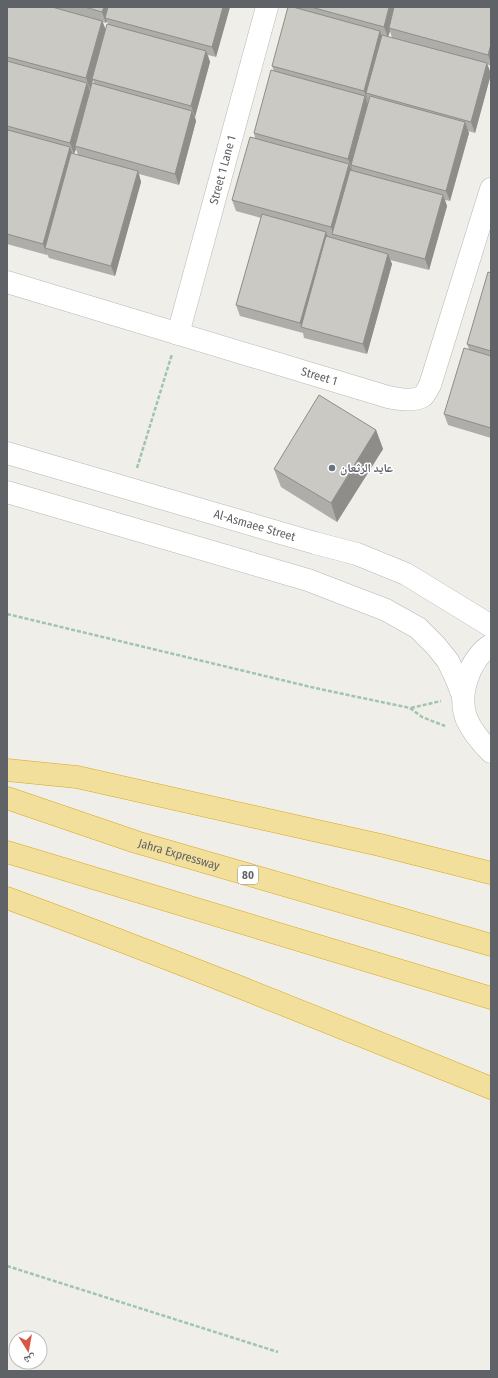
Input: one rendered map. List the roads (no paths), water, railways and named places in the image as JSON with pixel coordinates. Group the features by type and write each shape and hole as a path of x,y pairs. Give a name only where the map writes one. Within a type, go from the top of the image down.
{"highway":[{"path":"7,770 77,777 380,846 491,873"},
{"name":"Jahra Expressway","path":"7,798 136,842 491,945"},
{"path":"7,852 491,998"},
{"path":"7,898 284,1004 491,1088"}],"street":[{"name":"Street 1 Lane 1","path":"178,334 267,7"},
{"name":"Street 1","path":"7,282 388,397 402,399 422,396 430,385 491,189"},
{"name":"Al-Asmaee Street","path":"7,453 357,554 406,574 491,626"},
{"path":"7,492 308,580 386,610 418,628 436,646 448,661 463,696 466,718 476,738 491,752"},
{"path":"463,696 469,671 485,649 491,645"}],"place":[{"name":"عايد الرثعان","path":"332,468"}]}
